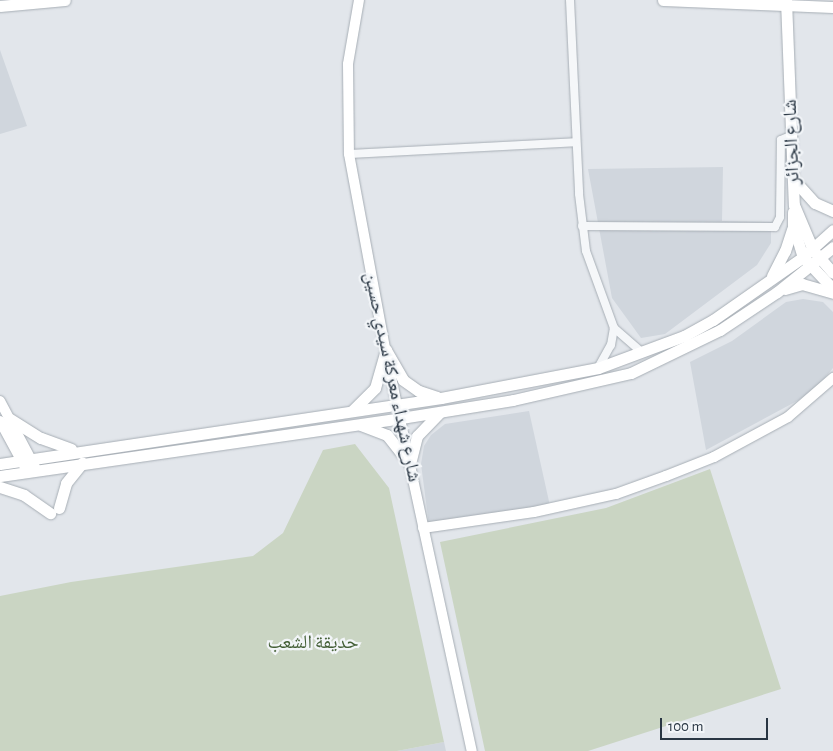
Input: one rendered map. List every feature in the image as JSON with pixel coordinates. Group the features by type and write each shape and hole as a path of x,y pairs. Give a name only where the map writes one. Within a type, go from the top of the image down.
{"main road":[{"path":"0,6 65,0"},
{"name":"شارع شهداء معركة سيدي حسين","path":"359,0 349,57 349,154 386,350 472,751"},
{"path":"663,0 786,3 833,8"},
{"name":"شارع الجزائر","path":"786,3 793,135 794,205 808,253 815,263 833,273"},
{"path":"794,175 815,203 833,211"},
{"path":"767,283 785,252 792,225 794,205"},
{"path":"792,225 808,253"},
{"path":"0,464 75,450 441,398 598,368 643,353 713,320 808,253 833,230"},
{"path":"0,476 513,400 631,373 705,338 777,292 833,247"},
{"path":"815,263 833,291"},
{"path":"777,292 802,284 833,291"},
{"path":"386,350 402,380 419,391 441,398"},
{"path":"353,410 375,388 386,350"},
{"path":"423,528 534,512 616,494 666,476 714,457 788,416 833,378"},
{"path":"0,401 5,420 32,470"},
{"path":"410,464 417,436 431,418 443,411"},
{"path":"5,420 41,438 75,450"},
{"path":"356,424 387,435 410,464"},
{"path":"0,487 24,495 55,510 66,483 82,463"}],"street":[{"path":"570,0 576,142 582,226 594,280 614,328 643,353"},
{"path":"582,226 775,227 780,217 781,140 793,135"},
{"path":"349,154 576,142"},
{"path":"780,168 794,175"},
{"path":"598,368 611,345 614,328"}],"shaded area":[{"path":"0,50 27,126 0,134"},
{"path":"723,167 722,221 771,222 771,243 757,265 665,334 641,338 612,298 588,169"},
{"path":"803,299 823,302 833,312 833,368 817,387 797,401 706,450 690,362 732,341 786,302"},
{"path":"529,411 550,506 429,525 421,464 424,446 431,435 445,424"},
{"path":"444,742 446,751 397,751"}],"green space":[{"name":"حديقة الشعب","path":"355,444 389,488 444,742 397,751 0,751 0,596 71,582 253,556 283,533 323,450"},
{"path":"710,469 781,689 588,751 485,751 440,542 606,508"}]}
